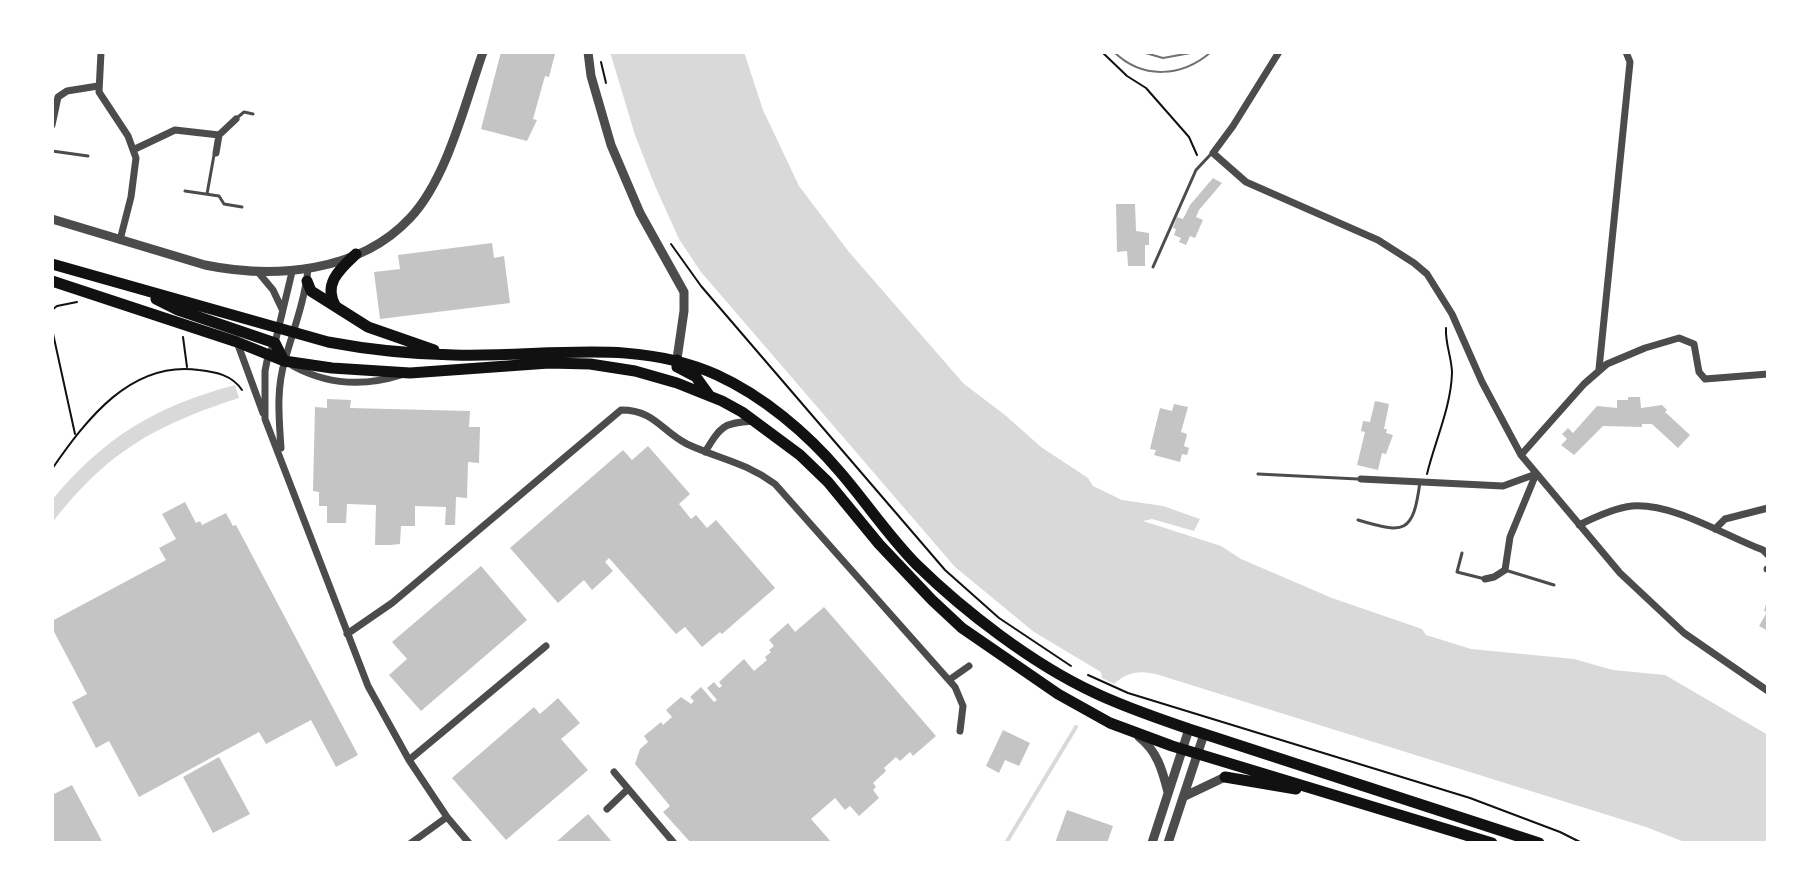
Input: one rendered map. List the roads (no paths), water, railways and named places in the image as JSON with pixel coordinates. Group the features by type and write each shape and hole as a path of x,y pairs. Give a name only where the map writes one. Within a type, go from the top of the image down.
{"main road":[{"path":"336,307 331,297 331,284 336,273 356,254"},
{"path":"52,264 135,289 362,348 450,355 596,350 677,359 719,376 771,407 838,469 914,562 966,609 1071,680 1133,709 1189,729 1539,843"},
{"path":"308,275 311,291 368,327 450,355"},
{"path":"52,281 237,342 284,361 332,368 410,373 549,363 590,364 649,374 710,396 755,420 800,455 828,482 890,556 962,628 1058,694 1110,723 1182,749 1492,843"},
{"path":"135,289 178,310 275,343 284,361"},
{"path":"677,359 677,367 696,377 710,396"},
{"path":"1225,777 1281,788 1317,790"}],"street":[{"path":"101,52 98,86 103,100 135,149 131,197 120,240"},
{"path":"52,219 205,265 308,275 356,254 410,219 447,156 483,52"},
{"path":"588,52 591,76 611,145 640,213 684,292 677,359"},
{"path":"1279,52 1213,153 1246,182 1351,227 1414,263 1437,287 1482,382 1521,455 1536,474 1620,573 1672,622 1768,691"},
{"path":"1599,369 1630,62 1626,52"},
{"path":"52,125 54,99 67,91 98,86"},
{"path":"216,153 219,135 236,119"},
{"path":"135,149 175,130 219,135"},
{"path":"258,272 273,290 283,311"},
{"path":"265,419 264,376 292,272"},
{"path":"281,454 278,406 284,361 295,331 308,275"},
{"path":"1521,455 1599,369 1645,348 1679,338 1694,344 1699,372 1705,379 1768,374"},
{"path":"237,342 368,686 409,760 447,817 469,843"},
{"path":"347,634 392,603 621,410 642,412 684,443 742,464 775,484 949,680 962,698 960,731"},
{"path":"705,452 720,428 731,422 755,420"},
{"path":"1361,479 1503,486 1536,474"},
{"path":"1485,579 1505,570 1510,537 1536,474"},
{"path":"1579,525 1605,513 1634,506 1658,508 1715,529 1768,555"},
{"path":"1715,529 1725,519 1768,508"},
{"path":"409,760 546,646"},
{"path":"949,680 969,666"},
{"path":"1152,843 1189,729"},
{"path":"1132,731 1152,747 1168,792"},
{"path":"1168,843 1204,734"},
{"path":"614,772 674,843"},
{"path":"1183,797 1225,777"},
{"path":"607,809 628,789"},
{"path":"411,843 447,817"}],"lane":[{"path":"236,119 244,112 253,114"},
{"path":"52,151 88,156"},
{"path":"207,194 212,157 216,153"},
{"path":"1153,267 1196,170 1213,153"},
{"path":"185,191 219,196 224,204 242,207"},
{"path":"1258,474 1361,479"},
{"path":"1358,520 1389,529 1404,527 1415,512 1422,482"},
{"path":"1462,553 1457,572 1485,579"},
{"path":"1505,570 1554,585"}],"waterway":[{"path":"1006,843 1076,727"}],"tram line":[{"path":"1114,52 1137,67 1162,72 1188,66 1211,52"},
{"path":"1142,52 1163,58 1196,52"}]}
